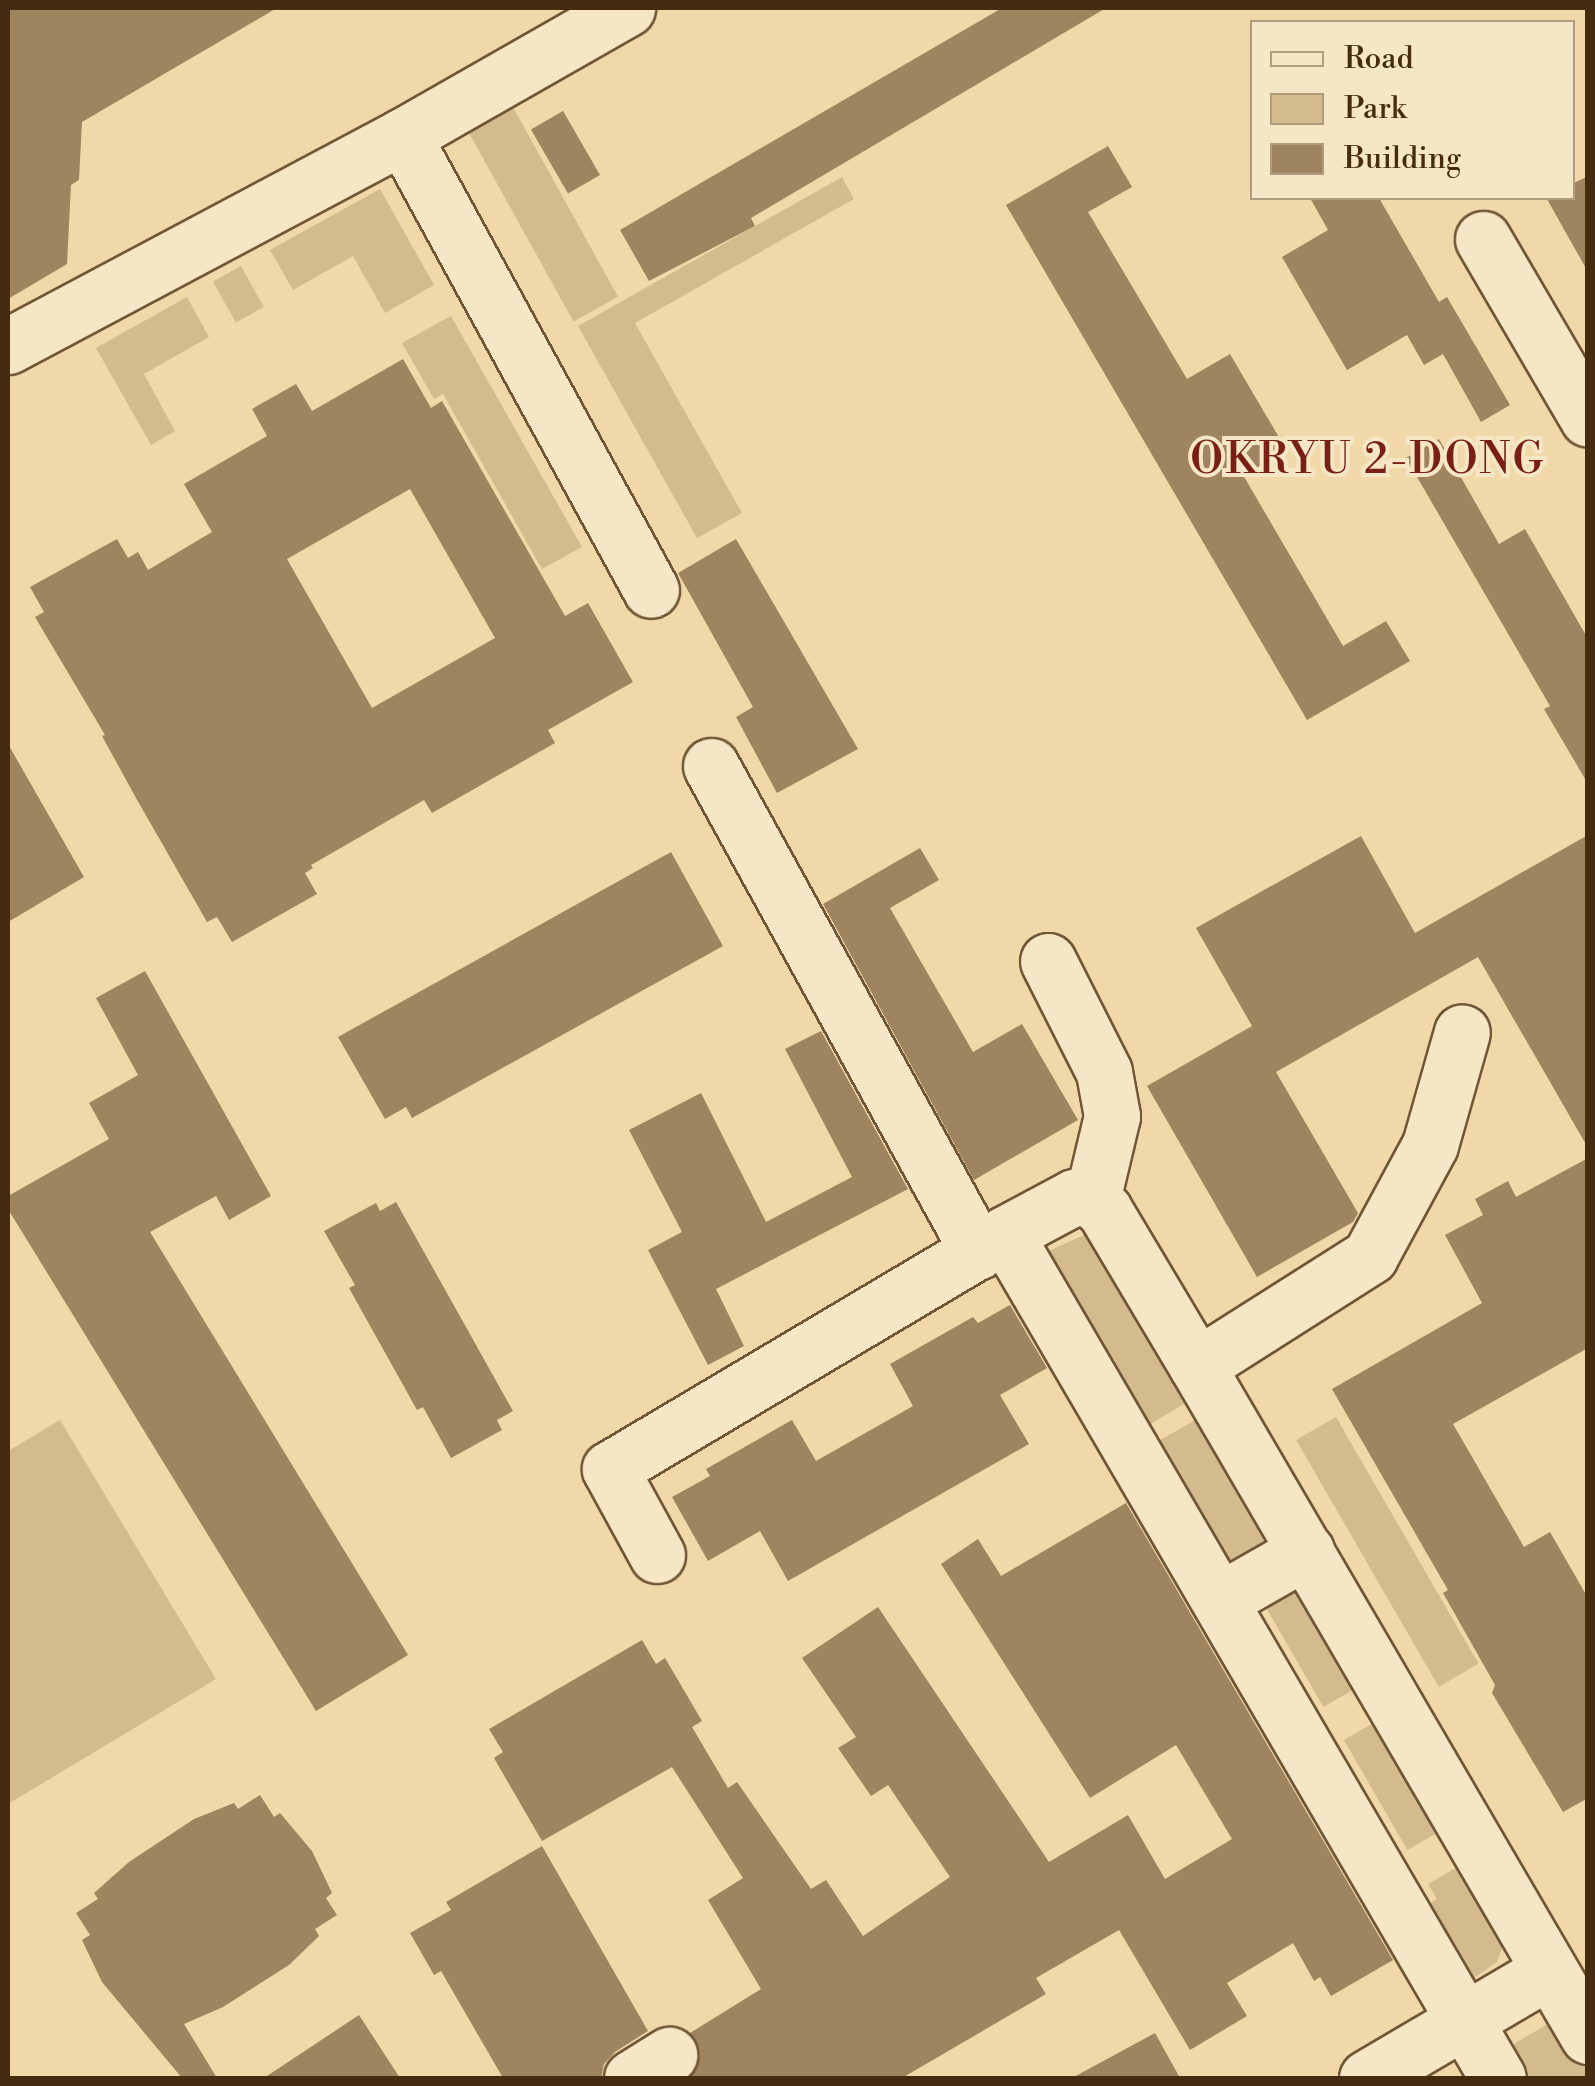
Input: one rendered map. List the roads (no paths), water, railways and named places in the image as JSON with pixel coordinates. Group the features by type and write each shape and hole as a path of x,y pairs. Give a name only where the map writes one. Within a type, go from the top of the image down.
{"street":[{"path":"8,346 403,136 627,8"},
{"path":"403,136 652,590"},
{"path":"1484,240 1588,419"},
{"path":"711,766 991,1242 1222,1599 1498,2078"},
{"path":"1048,961 1104,1072 1112,1116 1092,1200"},
{"path":"1197,1366 1370,1256 1430,1145 1462,1032"},
{"path":"657,1555 610,1469 991,1242 1074,1197 1092,1200 1104,1210 1574,2005 1466,2022 1367,2078"},
{"path":"1222,1599 1306,1551"}],"district":[{"name":"OKRYU 2-DONG","path":"1368,461"}]}
